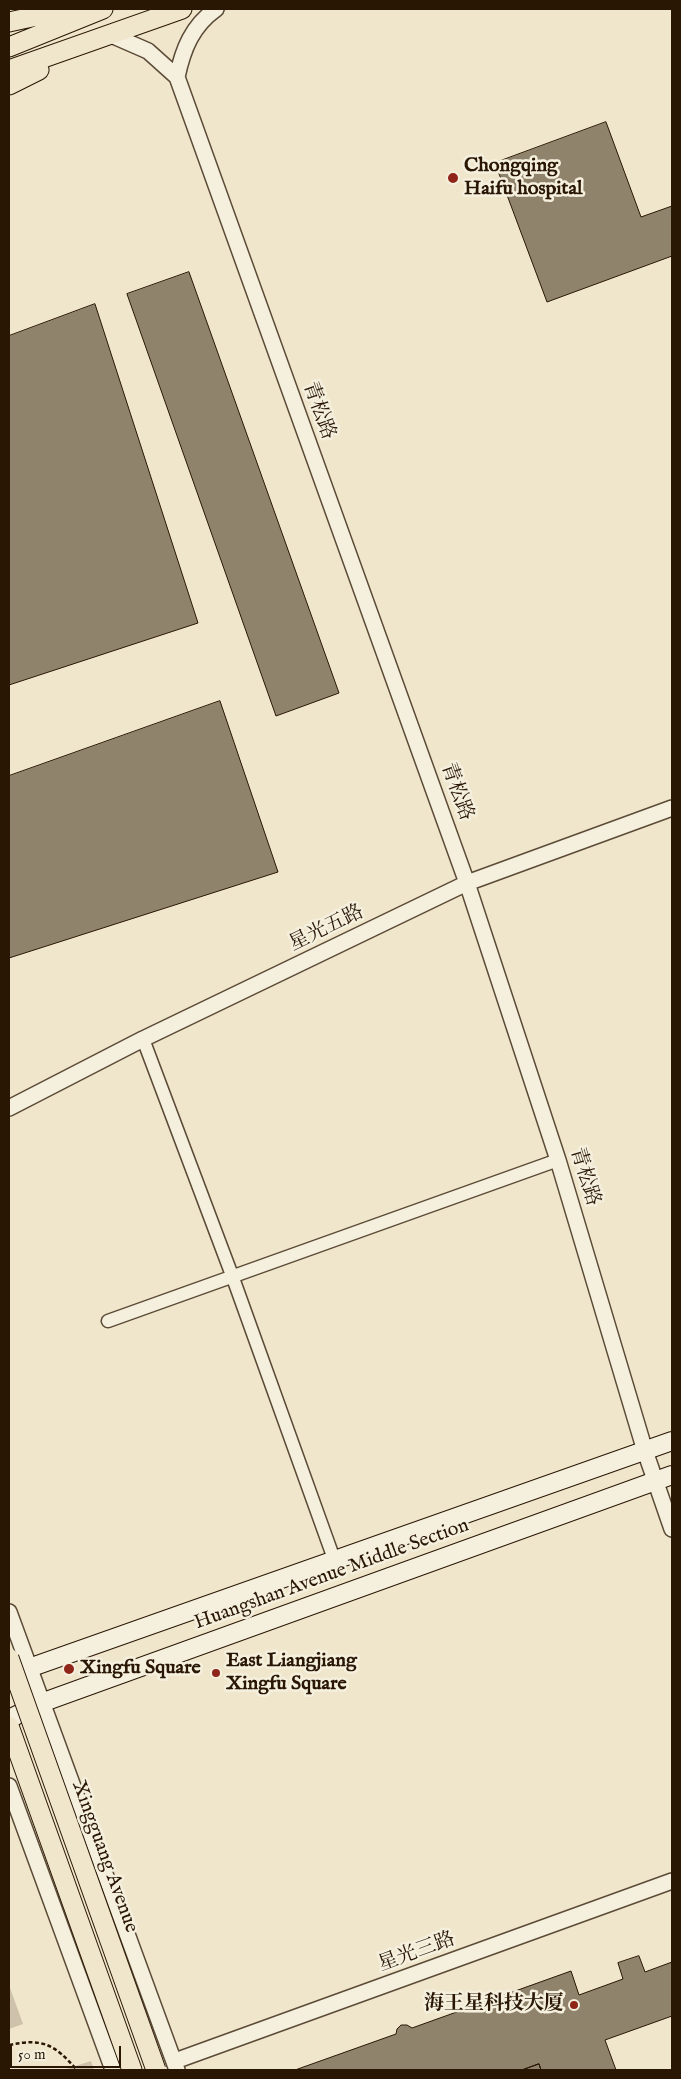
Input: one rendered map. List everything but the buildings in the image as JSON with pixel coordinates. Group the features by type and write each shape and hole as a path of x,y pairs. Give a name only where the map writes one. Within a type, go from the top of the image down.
{"main road":[{"path":"9,22 69,9"},
{"path":"12,40 103,9"},
{"path":"9,70 182,9"},
{"path":"12,40 44,15"},
{"path":"9,85 109,34"},
{"name":"Huangshan Avenue Middle Section","path":"9,1678 29,1668 672,1441"},
{"name":"Huangshan Avenue Middle Section","path":"9,1719 41,1703 672,1475"},
{"name":"Xingguang Avenue","path":"9,1658 156,2070"},
{"path":"9,1726 132,2070"}],"street":[{"path":"177,77 182,53 191,34 205,17 216,9"},
{"path":"109,34 148,51 177,77"},
{"name":"青松路","path":"177,77 467,883 558,1160 645,1451 672,1529"},
{"name":"星光五路","path":"9,1108 143,1039 467,883 672,808"},
{"path":"143,1039 233,1278 334,1559"},
{"path":"108,1322 558,1160"},
{"path":"9,1612 176,2066"},
{"path":"9,1786 113,2070"},
{"name":"星光三路","path":"176,2066 672,1881"}],"path":[{"path":"9,2045 24,2042 45,2043 65,2057 77,2070"}],"shaded area":[{"path":"9,1985 23,2024 9,2029"},
{"path":"91,2061 94,2070 63,2070"}],"place":[{"name":"Chongqing Haifu hospital","path":"453,178"},
{"name":"Xingfu Square","path":"69,1669"},
{"name":"East Liangjiang Xingfu Square","path":"216,1673"},
{"name":"海王星科技大厦","path":"574,2005"}]}
